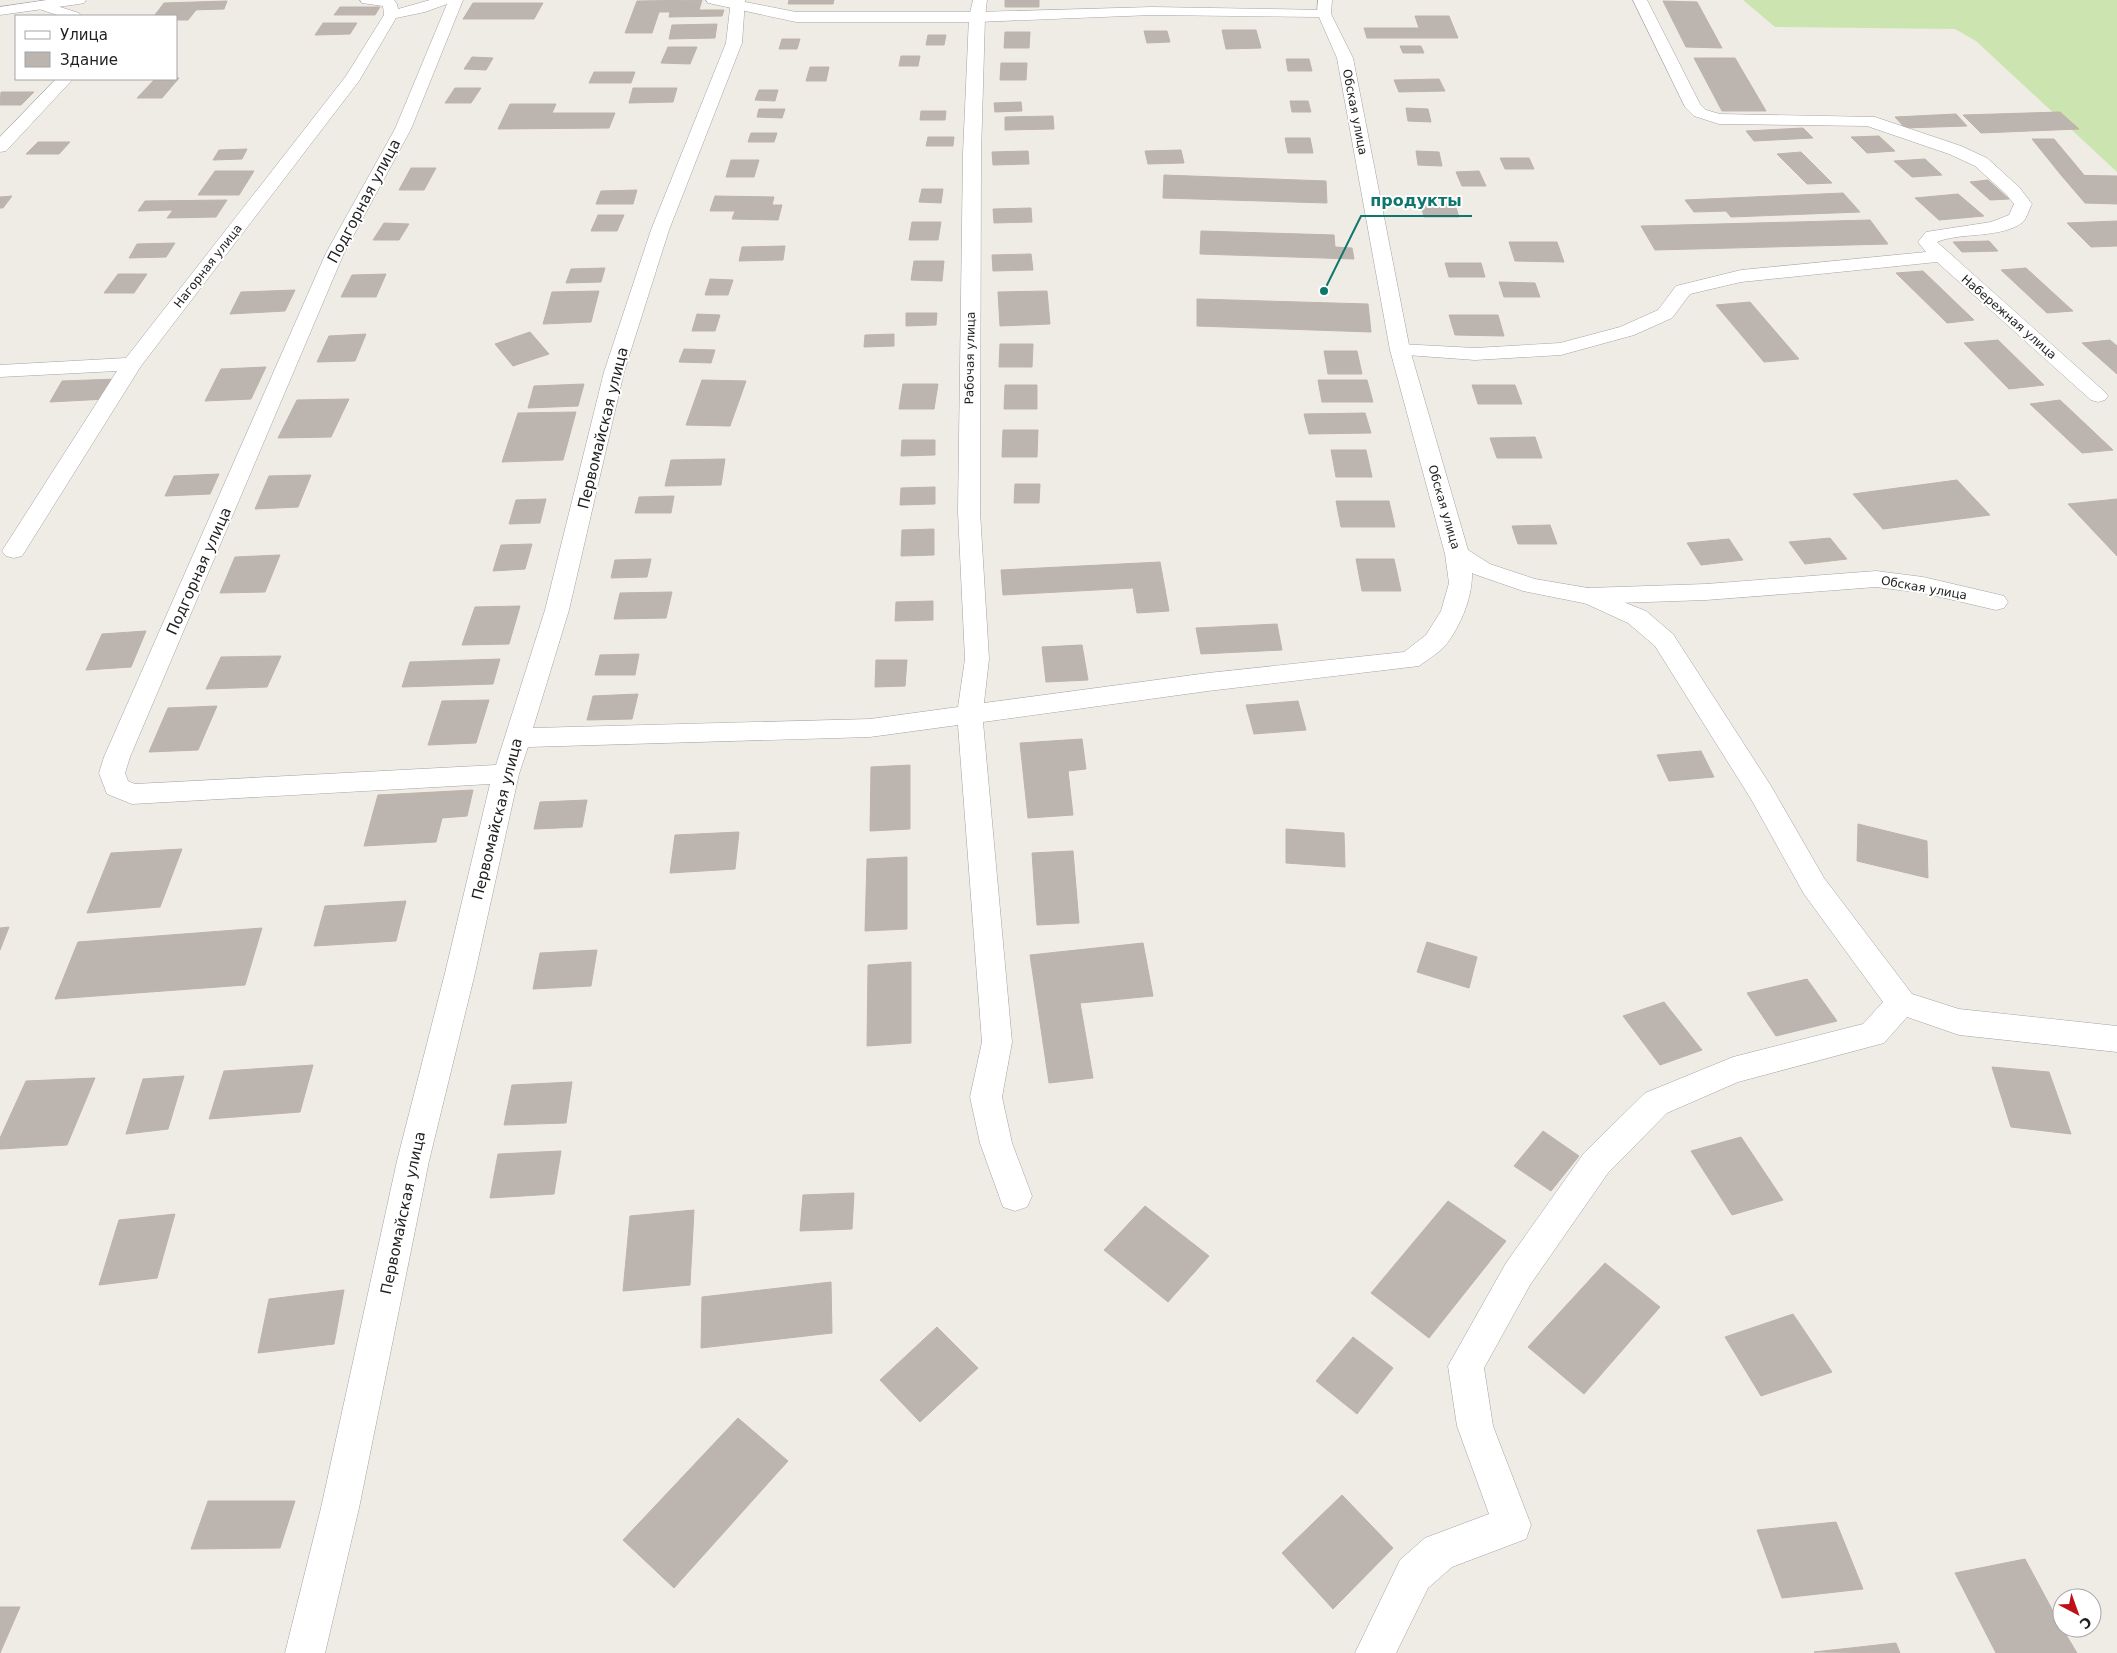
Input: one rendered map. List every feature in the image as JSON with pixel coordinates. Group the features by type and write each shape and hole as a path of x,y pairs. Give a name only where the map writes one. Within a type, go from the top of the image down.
{"street":[{"path":"0,11 79,0"},
{"path":"367,0 385,1 390,4 391,16 420,9 444,0"},
{"name":"Подгорная улица","path":"456,0 403,129 335,253 241,475 117,757 112,773 117,787 132,794 506,774"},
{"name":"Набережная улица","path":"1640,0 1693,106 1700,113 1719,119 1869,121 1955,150 1980,162 2013,191 2022,204 2016,218 1995,227 1933,236 1927,242 2098,396"},
{"path":"729,1 796,17 978,9 1152,11 1324,7"},
{"name":"Первомайская улица","path":"306,1653 340,1508 413,1161 460,973 506,774 557,610 614,372 660,230 734,43 729,1"},
{"path":"41,6 71,15"},
{"name":"Обская улица","path":"1324,7 1345,58 1400,350 1457,554 1482,569 1522,583 1588,596 1706,592 1876,579 1923,585 1996,602"},
{"name":"Рабочая улица","path":"978,9 972,154 969,512 977,659 970,715 997,1042 986,1097 996,1143 1015,1196"},
{"name":"Нагорная улица","path":"14,551 132,364 353,78 391,16"},
{"path":"0,146 64,80"},
{"path":"1400,350 1475,354 1561,348 1642,324 1664,314 1683,290 1711,282 1741,276 1941,256"},
{"path":"0,371 132,364"},
{"path":"517,738 870,728 1208,682 1410,660 1435,641 1453,611 1460,583 1457,554"},
{"path":"1588,596 1637,617 1664,640 1761,793 1814,886 1902,1003 1959,1022 2117,1039"},
{"path":"1375,1653 1414,1574 1439,1552 1512,1525 1475,1426 1466,1366 1518,1274 1596,1164 1656,1103 1733,1070 1873,1034 1902,1003"}],"green space":[{"path":"1743,0 2117,0 2117,172 1976,41 1955,29 1775,27"}],"building":[{"path":"702,0 699,10 724,10 722,16 669,17 670,12 659,12 652,33 625,33 637,1"},
{"path":"789,0 834,0 833,4 788,4"},
{"path":"1005,0 1039,0 1039,7 1005,7"},
{"path":"227,1 224,9 158,11 164,3"},
{"path":"1663,1 1697,2 1722,48 1686,47"},
{"path":"473,3 543,3 534,19 463,19"},
{"path":"340,7 380,7 375,15 334,15"},
{"path":"196,10 188,20 178,20 178,15 155,15 158,11"},
{"path":"1415,16 1449,16 1458,38 1367,38 1364,28 1419,28"},
{"path":"323,23 357,23 350,34 315,35"},
{"path":"717,24 715,38 669,39 672,25"},
{"path":"1222,30 1256,30 1261,48 1226,49"},
{"path":"1144,31 1167,31 1170,42 1147,43"},
{"path":"1005,32 1030,32 1029,48 1004,48"},
{"path":"928,35 946,35 944,45 926,45"},
{"path":"782,39 800,39 797,49 779,49"},
{"path":"1400,46 1421,46 1424,53 1403,53"},
{"path":"668,47 697,47 690,64 661,63"},
{"path":"901,56 920,56 918,66 899,66"},
{"path":"472,57 493,58 486,70 464,69"},
{"path":"1694,58 1735,58 1766,111 1722,111"},
{"path":"1286,59 1309,59 1312,71 1288,71"},
{"path":"1001,63 1027,63 1026,80 1000,80"},
{"path":"810,67 829,67 826,81 806,81"},
{"path":"594,72 635,72 631,83 589,83"},
{"path":"1439,79 1445,91 1399,92 1394,80"},
{"path":"154,80 177,80 162,98 137,98"},
{"path":"455,88 481,88 471,103 445,103"},
{"path":"633,88 677,88 673,102 629,103"},
{"path":"759,90 778,90 775,101 755,100"},
{"path":"1,92 34,92 21,105 0,105"},
{"path":"1290,101 1308,101 1311,112 1292,112"},
{"path":"1021,102 1022,111 995,112 994,103"},
{"path":"510,104 556,104 552,113 615,113 609,128 498,129"},
{"path":"1406,108 1428,109 1431,122 1408,121"},
{"path":"759,109 785,109 782,118 757,117"},
{"path":"921,111 946,111 945,120 920,120"},
{"path":"2060,112 2079,129 1981,133 1963,115"},
{"path":"1956,114 1967,126 1905,128 1895,117"},
{"path":"1053,116 1054,129 1005,130 1005,117"},
{"path":"1803,128 1813,138 1754,141 1746,131"},
{"path":"751,133 777,133 774,142 748,142"},
{"path":"1879,136 1895,151 1867,153 1851,137"},
{"path":"928,137 954,137 953,146 926,146"},
{"path":"1285,138 1310,138 1313,153 1288,153"},
{"path":"2032,139 2054,139 2084,175 2061,175"},
{"path":"38,142 70,142 59,154 26,154"},
{"path":"247,149 242,159 213,160 219,150"},
{"path":"1181,150 1184,163 1148,164 1145,151"},
{"path":"1028,151 1029,164 993,165 992,152"},
{"path":"1416,151 1439,152 1442,166 1418,165"},
{"path":"1801,152 1832,183 1807,184 1777,154"},
{"path":"1500,158 1529,158 1534,169 1505,169"},
{"path":"1925,159 1942,175 1912,177 1894,161"},
{"path":"731,160 759,160 754,177 726,177"},
{"path":"411,168 436,168 424,190 399,190"},
{"path":"215,171 254,171 239,195 198,195"},
{"path":"1479,171 1486,186 1462,186 1456,172"},
{"path":"1164,175 1326,181 1327,203 1163,198"},
{"path":"2061,175 2117,176 2117,204 2085,203"},
{"path":"1988,180 2009,199 1990,200 1970,182"},
{"path":"922,189 943,189 941,203 919,202"},
{"path":"637,190 633,204 596,204 601,191"},
{"path":"1843,193 1860,212 1731,217 1726,211 1694,212 1685,200"},
{"path":"1958,194 1984,216 1939,220 1915,198"},
{"path":"12,196 3,208 0,208 0,197"},
{"path":"715,196 774,197 772,205 782,205 778,220 732,219 735,211 710,211"},
{"path":"227,200 216,217 167,218 173,210 138,211 145,201"},
{"path":"1421,204 1455,204 1459,217 1424,217"},
{"path":"1031,208 1032,222 994,223 993,209"},
{"path":"598,215 624,215 617,231 591,231"},
{"path":"1870,220 1888,244 1655,250 1641,226"},
{"path":"2117,221 2117,246 2091,247 2067,223"},
{"path":"912,222 941,222 938,240 909,240"},
{"path":"384,223 409,224 399,240 373,240"},
{"path":"1201,231 1334,235 1335,247 1352,248 1354,259 1200,254"},
{"path":"1989,241 1998,251 1962,252 1953,242"},
{"path":"1509,242 1557,242 1564,262 1515,261"},
{"path":"175,243 166,257 129,258 137,244"},
{"path":"785,246 783,260 739,261 742,247"},
{"path":"1031,254 1033,270 993,271 992,255"},
{"path":"914,261 944,261 942,281 911,280"},
{"path":"1445,263 1481,263 1485,277 1449,277"},
{"path":"605,268 601,282 566,283 571,269"},
{"path":"2026,268 2073,311 2047,313 2001,270"},
{"path":"1923,271 1974,320 1947,323 1896,273"},
{"path":"118,274 147,274 134,293 104,293"},
{"path":"386,274 376,297 341,297 352,275"},
{"path":"710,279 733,280 728,295 705,295"},
{"path":"1499,282 1535,283 1540,297 1504,297"},
{"path":"295,290 285,311 230,314 241,292"},
{"path":"599,291 591,322 543,324 552,292"},
{"path":"1047,291 1050,324 1000,326 998,292"},
{"path":"1197,299 1368,304 1371,332 1197,326"},
{"path":"1750,302 1799,359 1764,362 1716,305"},
{"path":"906,313 937,313 936,325 906,326"},
{"path":"697,314 720,315 715,331 692,331"},
{"path":"1449,315 1498,315 1504,336 1455,335"},
{"path":"530,332 549,354 513,366 495,344"},
{"path":"366,334 355,361 317,362 329,336"},
{"path":"894,334 894,346 864,347 865,335"},
{"path":"1998,340 2044,385 2009,389 1964,343"},
{"path":"2110,340 2117,346 2117,374 2082,343"},
{"path":"1000,344 1033,344 1032,367 999,367"},
{"path":"684,349 715,350 711,363 679,362"},
{"path":"1324,351 1357,351 1362,374 1328,374"},
{"path":"266,367 251,399 205,401 221,369"},
{"path":"117,379 106,399 50,402 62,381"},
{"path":"702,380 746,381 730,426 686,425"},
{"path":"1318,380 1367,380 1373,402 1322,402"},
{"path":"584,384 578,406 528,408 534,386"},
{"path":"903,384 938,384 934,409 899,409"},
{"path":"1005,385 1037,385 1037,409 1004,409"},
{"path":"1472,385 1515,385 1522,404 1478,404"},
{"path":"349,399 331,437 278,438 297,400"},
{"path":"2060,400 2113,450 2082,453 2030,404"},
{"path":"576,412 563,460 502,462 518,413"},
{"path":"1365,413 1371,433 1309,434 1304,414"},
{"path":"1003,430 1038,430 1037,457 1002,457"},
{"path":"1535,437 1542,458 1497,458 1490,438"},
{"path":"902,440 935,440 935,455 901,456"},
{"path":"1331,450 1366,450 1372,477 1336,477"},
{"path":"725,459 721,485 665,486 671,460"},
{"path":"219,474 210,494 165,496 174,476"},
{"path":"311,475 298,507 255,509 269,476"},
{"path":"1957,480 1990,515 1883,529 1853,494"},
{"path":"1015,484 1040,484 1039,503 1014,503"},
{"path":"935,487 935,504 900,505 901,488"},
{"path":"674,496 671,513 635,513 639,497"},
{"path":"546,499 540,523 509,524 516,500"},
{"path":"2117,499 2117,556 2068,504"},
{"path":"1336,501 1389,501 1395,527 1341,527"},
{"path":"1550,525 1557,544 1518,544 1512,526"},
{"path":"934,529 934,555 901,556 902,530"},
{"path":"1830,538 1847,559 1805,564 1789,542"},
{"path":"1729,539 1743,560 1701,565 1687,543"},
{"path":"532,544 525,569 493,571 501,545"},
{"path":"280,555 265,592 220,593 235,557"},
{"path":"651,559 647,577 611,578 615,560"},
{"path":"1356,559 1394,559 1401,591 1362,591"},
{"path":"1160,562 1169,611 1137,613 1133,588 1003,595 1001,570"},
{"path":"672,592 666,618 614,619 620,593"},
{"path":"933,601 933,620 895,621 896,602"},
{"path":"520,606 509,644 462,645 475,607"},
{"path":"1277,624 1282,650 1201,654 1196,628"},
{"path":"146,631 131,667 86,670 102,634"},
{"path":"1082,645 1088,680 1046,682 1042,647"},
{"path":"639,654 635,675 595,675 600,655"},
{"path":"281,656 267,687 206,689 221,657"},
{"path":"500,659 493,684 402,687 410,662"},
{"path":"876,660 907,660 905,686 875,687"},
{"path":"638,694 632,719 587,720 593,696"},
{"path":"489,700 476,743 428,745 442,701"},
{"path":"1298,701 1306,730 1254,734 1246,705"},
{"path":"217,706 198,750 149,752 168,708"},
{"path":"1082,739 1086,769 1068,771 1073,815 1028,818 1020,743"},
{"path":"1701,751 1714,777 1669,781 1657,755"},
{"path":"910,765 910,829 870,831 871,767"},
{"path":"473,790 467,816 442,818 436,842 364,846 378,795"},
{"path":"587,800 582,827 534,829 540,802"},
{"path":"1858,824 1927,841 1928,878 1857,861"},
{"path":"1286,829 1344,833 1345,867 1286,863"},
{"path":"739,832 735,869 670,873 675,835"},
{"path":"182,849 160,907 87,913 111,853"},
{"path":"1073,851 1079,923 1037,925 1032,853"},
{"path":"907,857 907,929 865,931 867,859"},
{"path":"406,901 396,941 314,946 325,906"},
{"path":"9,927 0,950 0,928"},
{"path":"262,928 245,985 55,999 78,942"},
{"path":"1427,942 1477,957 1469,988 1417,972"},
{"path":"1143,943 1153,996 1080,1003 1093,1078 1049,1083 1030,955"},
{"path":"597,950 591,986 533,989 540,953"},
{"path":"911,962 911,1043 867,1046 868,965"},
{"path":"1807,979 1837,1021 1776,1036 1747,993"},
{"path":"1664,1002 1702,1050 1660,1065 1623,1016"},
{"path":"313,1065 300,1112 209,1119 224,1071"},
{"path":"1992,1067 2049,1072 2071,1134 2011,1127"},
{"path":"184,1076 168,1129 126,1134 143,1079"},
{"path":"95,1078 67,1145 0,1149 0,1138 26,1081"},
{"path":"572,1082 566,1123 504,1125 512,1085"},
{"path":"1543,1131 1579,1156 1551,1191 1514,1166"},
{"path":"1741,1137 1783,1200 1732,1215 1691,1151"},
{"path":"561,1151 554,1194 490,1198 498,1154"},
{"path":"854,1193 852,1229 800,1231 803,1195"},
{"path":"1448,1201 1506,1241 1429,1338 1371,1293"},
{"path":"1145,1206 1209,1256 1168,1302 1104,1250"},
{"path":"694,1210 690,1285 623,1291 630,1216"},
{"path":"175,1214 157,1278 99,1285 119,1220"},
{"path":"1605,1263 1660,1307 1584,1394 1528,1347"},
{"path":"831,1282 832,1333 701,1348 702,1297"},
{"path":"344,1290 334,1344 258,1353 269,1299"},
{"path":"1793,1314 1832,1372 1761,1396 1725,1337"},
{"path":"937,1327 978,1368 920,1422 880,1380"},
{"path":"1353,1337 1393,1368 1357,1414 1316,1381"},
{"path":"738,1418 788,1461 674,1588 623,1540"},
{"path":"1342,1495 1393,1548 1333,1609 1282,1553"},
{"path":"208,1501 295,1501 280,1548 191,1549"},
{"path":"1836,1522 1863,1589 1782,1598 1757,1530"},
{"path":"2025,1559 2052,1609 2052,1638 2068,1638 2077,1653 1996,1653 1955,1573"},
{"path":"0,1607 20,1607 0,1653"},
{"path":"1896,1643 1900,1653 1814,1652"}],"place":[{"name":"продукты","path":"1324,291"}]}
